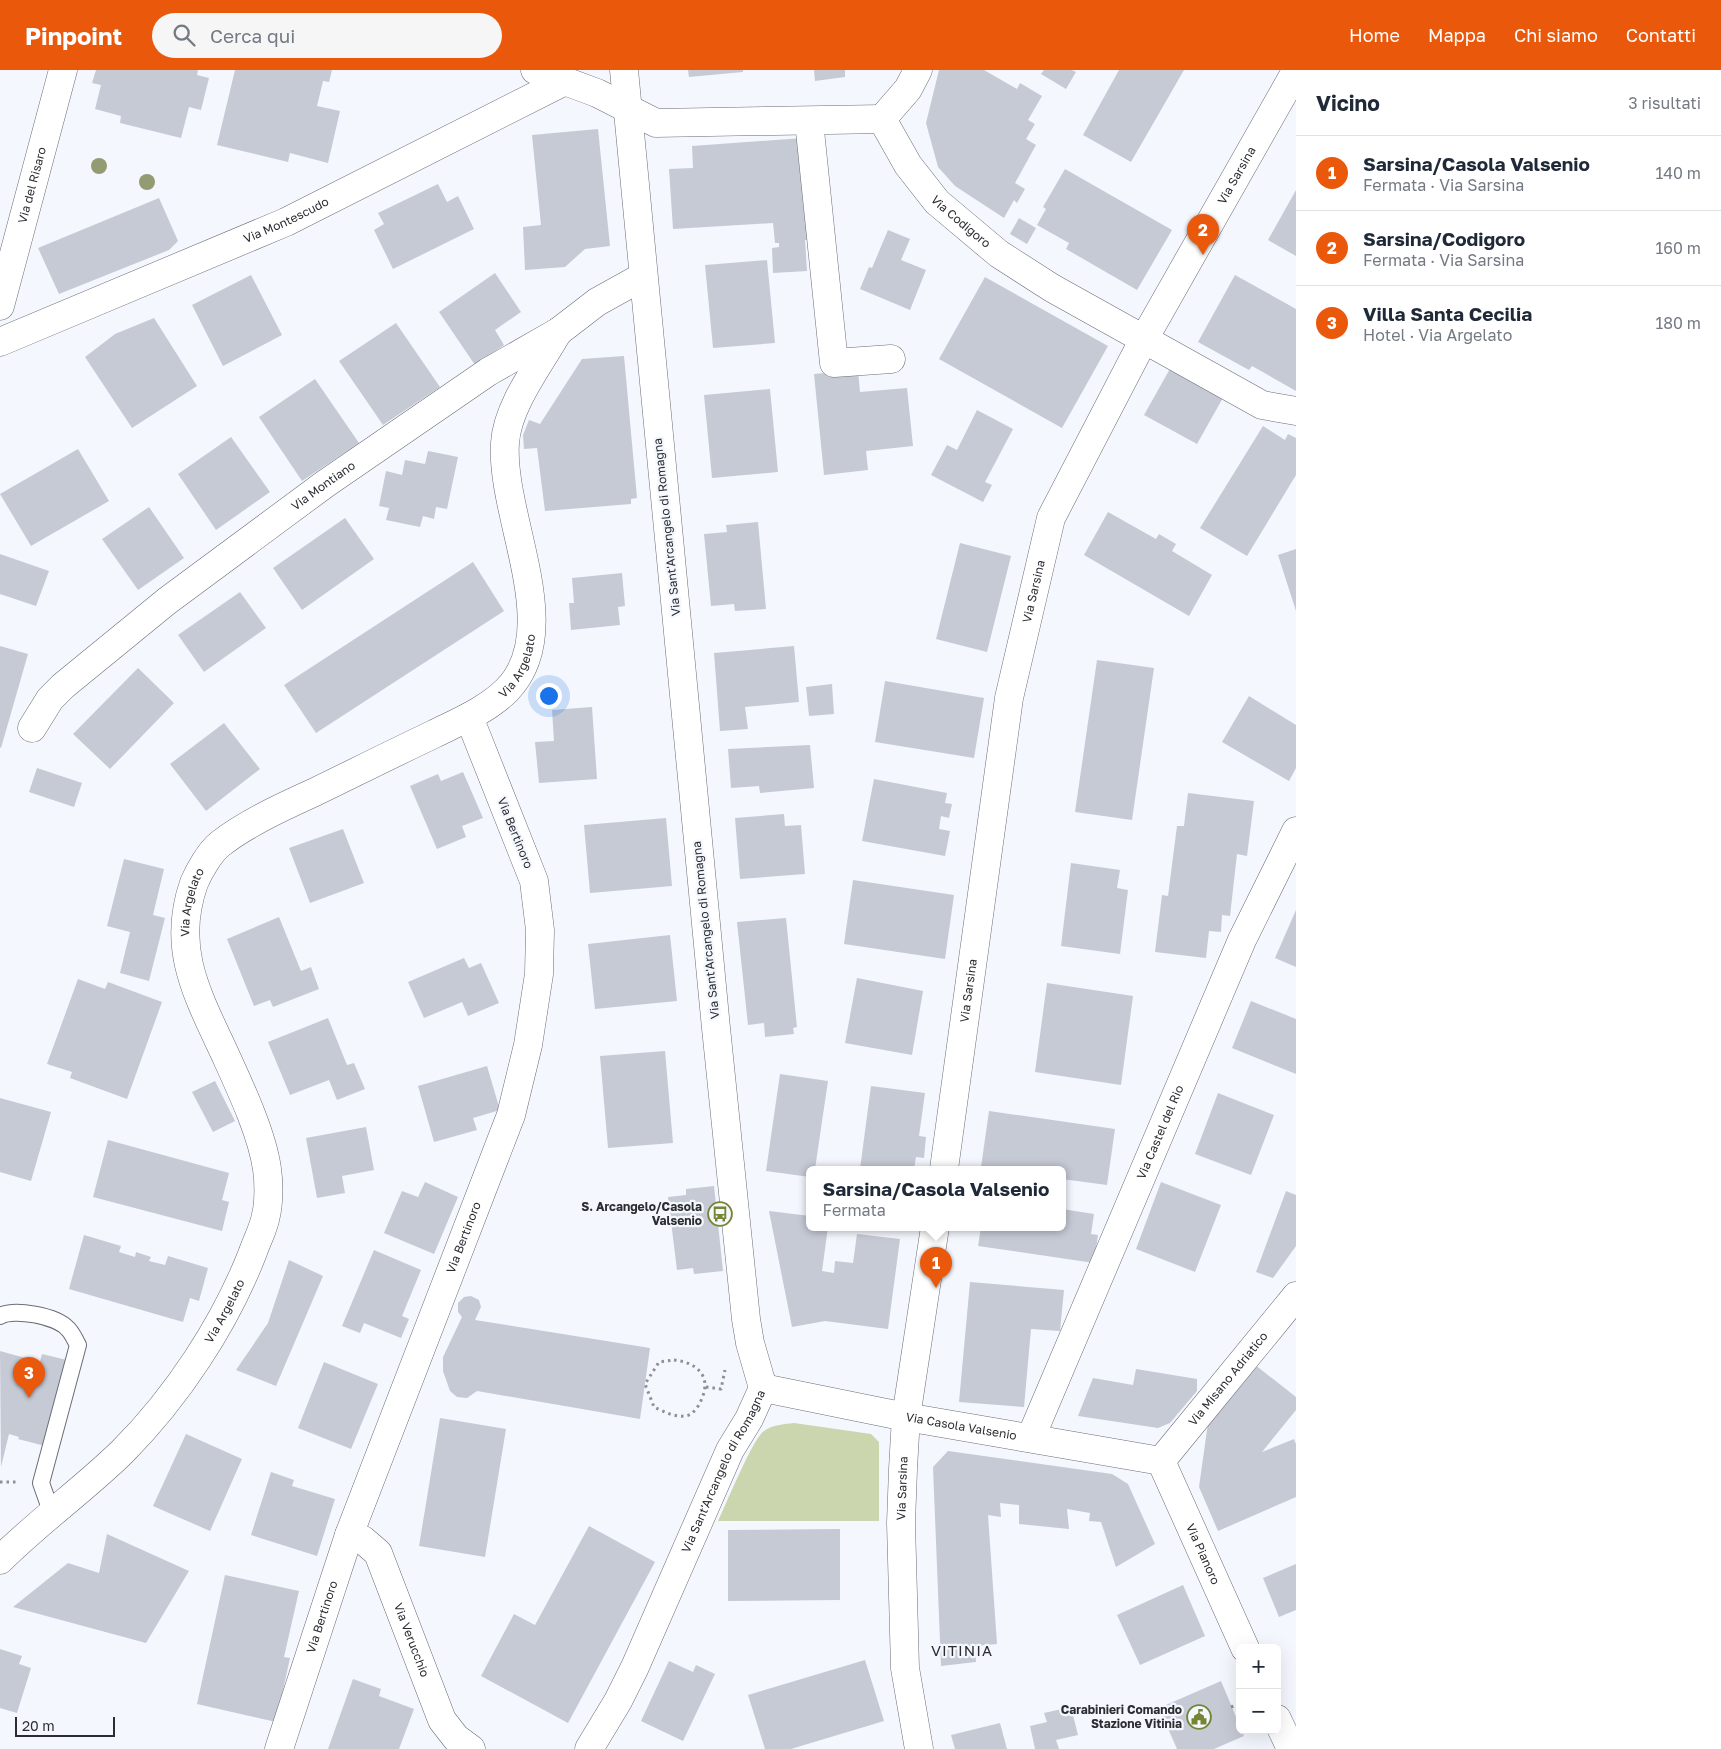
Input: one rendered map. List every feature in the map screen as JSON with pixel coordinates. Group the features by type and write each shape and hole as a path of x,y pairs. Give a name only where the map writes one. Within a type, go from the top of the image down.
{"street":[{"name":"Via del Risaro","path":"1,301 64,70"},
{"path":"535,70 597,93 656,124 882,119 908,89 918,70"},
{"name":"Via Sant'Arcangelo di Romagna","path":"589,1749 618,1701 635,1667 730,1450 749,1419 763,1388 750,1343 744,1300 642,277 624,70"},
{"name":"Via Sarsina","path":"944,1166 1008,698 1050,518 1144,339 1296,71"},
{"name":"Via Montescudo","path":"0,342 286,222 566,81"},
{"name":"Via Codigoro","path":"882,119 908,165 937,202 970,232 999,254 1052,288 1262,405 1296,411"},
{"path":"809,121 834,363 891,359"},
{"name":"Via Montiano","path":"32,728 50,700 64,686 167,601 333,478 488,372 558,332 597,302 642,277"},
{"name":"Via Argelato","path":"0,1560 123,1450 202,1352 239,1286 267,1214 267,1169 253,1123 197,993 186,957 184,919 196,879 217,846 277,810 469,717 506,691 522,670 531,646 527,580 510,498 505,442 511,415 558,332"},
{"name":"Via Bertinoro","path":"279,1749 349,1535 511,1115 528,1045 538,982 540,930 534,881 469,717"},
{"name":"Via Castel del Rio","path":"1031,1437 1242,940 1296,830"},
{"name":"Via Sarsina","path":"919,1749 905,1668 901,1523 906,1417 934,1231"},
{"name":"Via Misano Adriatico","path":"1161,1461 1295,1300"},
{"name":"Via Casola Valsenio","path":"763,1388 906,1417 1031,1437 1161,1461"},
{"name":"Via Pianoro","path":"1161,1461 1243,1644"},
{"name":"Via Verucchio","path":"349,1535 364,1540 378,1553 442,1720 456,1738 471,1749"},
{"path":"1281,1728 1291,1749"}],"lane":[{"path":"0,1316 6,1312 23,1312 48,1319 67,1327 78,1345 41,1483 52,1514"}],"path":[{"path":"674,1360 688,1361 697,1368 706,1387 698,1406 690,1414 680,1416 666,1414 654,1407 645,1384 659,1362 674,1360"},
{"path":"1231,1707 1236,1705"}],"green space":[{"path":"794,1423 871,1434 879,1442 879,1521 718,1521 759,1436 771,1427"}],"building":[{"path":"96,70 198,70 197,75 209,78 201,110 189,107 181,138 120,123 121,116 95,109 101,85 92,83"},
{"path":"235,70 332,70 329,82 323,81 317,106 340,111 328,163 290,153 288,162 217,145"},
{"path":"688,70 743,70 743,72 689,77"},
{"path":"814,70 845,70 845,77 815,81"},
{"path":"939,70 984,70 1017,89 1020,83 1042,96 1028,120 1035,124 1026,139 1036,145 1015,183 1025,189 1017,203 1014,200 1004,218 955,186 938,167 926,123"},
{"path":"1044,70 1072,70 1076,72 1066,89 1041,74"},
{"path":"1119,70 1184,70 1131,162 1083,135"},
{"path":"598,129 610,246 585,249 565,267 525,270 523,227 541,225 532,135"},
{"path":"803,138 810,240 805,240 807,271 773,273 772,248 779,247 779,243 775,243 773,223 673,229 669,169 693,168 692,146"},
{"path":"1065,169 1172,230 1137,290 1066,249 1069,243 1037,225 1046,209 1043,207"},
{"path":"438,184 447,202 458,196 474,229 393,269 374,230 384,224 378,213"},
{"path":"1296,190 1296,256 1268,240"},
{"path":"159,198 178,241 169,250 59,294 38,248"},
{"path":"1019,218 1036,228 1027,244 1010,234"},
{"path":"888,230 910,239 901,260 926,270 910,310 860,289 869,267 872,268"},
{"path":"767,260 775,343 713,348 705,265"},
{"path":"495,273 521,312 495,330 504,345 475,365 439,312"},
{"path":"251,275 282,335 223,366 192,305"},
{"path":"1235,275 1296,309 1296,391 1252,366 1249,370 1198,342"},
{"path":"985,277 1108,346 1062,428 939,359"},
{"path":"154,318 197,386 132,428 85,357 115,334"},
{"path":"396,323 440,387 383,425 339,361"},
{"path":"624,356 637,498 631,499 631,504 545,511 537,448 524,449 523,435 529,420 540,424 582,359"},
{"path":"1171,367 1224,396 1197,444 1144,415"},
{"path":"858,370 860,392 907,388 913,446 866,451 868,470 824,475 814,374"},
{"path":"315,379 359,443 302,481 259,417"},
{"path":"770,389 778,472 712,478 704,395"},
{"path":"977,410 1013,429 985,482 992,485 983,502 931,475 947,445 957,450"},
{"path":"1263,426 1285,440 1288,434 1296,438 1296,475 1247,556 1200,528"},
{"path":"231,437 270,492 216,530 178,474"},
{"path":"78,449 109,501 31,546 0,494"},
{"path":"428,451 458,457 447,509 436,507 434,519 423,516 420,527 386,520 389,508 379,506 386,471 402,475 405,460 425,464"},
{"path":"149,507 184,558 138,590 102,539"},
{"path":"1108,512 1156,539 1159,534 1176,544 1172,551 1212,575 1189,616 1084,555"},
{"path":"345,518 374,559 302,610 273,568"},
{"path":"758,522 766,609 735,611 734,604 711,606 704,534 727,532 726,525"},
{"path":"960,543 1011,556 987,652 936,639"},
{"path":"1296,549 1296,611 1278,555"},
{"path":"0,554 49,571 36,606 0,594"},
{"path":"473,562 504,611 316,733 284,685"},
{"path":"622,573 625,606 618,607 620,625 571,630 569,603 574,603 572,578"},
{"path":"240,592 266,628 204,672 178,635"},
{"path":"0,646 28,654 1,748 0,747"},
{"path":"794,646 799,702 745,707 748,729 720,731 714,653"},
{"path":"1097,660 1154,668 1132,820 1075,812"},
{"path":"138,668 174,703 110,769 73,734"},
{"path":"885,681 984,698 974,758 875,742"},
{"path":"832,684 834,714 809,716 806,687"},
{"path":"1249,696 1296,725 1296,768 1289,781 1222,742"},
{"path":"592,707 597,779 539,783 535,742 554,741 552,710"},
{"path":"224,723 260,769 206,811 170,764"},
{"path":"810,745 814,788 760,793 759,786 731,788 728,749"},
{"path":"37,768 82,783 74,807 29,792"},
{"path":"463,772 483,818 462,826 466,837 437,849 410,786 438,774 441,781"},
{"path":"874,779 947,793 945,803 952,804 949,818 941,816 939,829 950,831 945,856 862,841"},
{"path":"1188,793 1254,801 1247,856 1237,854 1230,916 1222,915 1221,932 1209,931 1206,958 1155,952 1162,895 1168,896 1177,826 1184,826"},
{"path":"784,814 785,826 801,825 805,874 740,879 735,818"},
{"path":"666,818 672,886 590,893 584,825"},
{"path":"343,829 364,883 310,903 289,848"},
{"path":"124,859 164,869 153,915 165,918 149,981 120,973 130,932 107,926"},
{"path":"1071,863 1120,870 1117,888 1128,890 1120,954 1061,946"},
{"path":"853,880 954,895 945,959 844,944"},
{"path":"1296,910 1296,967 1275,958"},
{"path":"279,917 301,971 311,967 319,989 273,1007 270,1000 254,1006 227,939"},
{"path":"786,918 797,1027 793,1028 794,1034 765,1037 764,1023 748,1025 737,922"},
{"path":"670,935 677,1001 595,1009 588,944"},
{"path":"464,958 469,968 481,963 499,1003 468,1016 462,1002 424,1018 408,982"},
{"path":"857,978 923,991 912,1055 845,1043"},
{"path":"78,979 105,989 108,982 162,1002 127,1099 70,1078 72,1072 47,1064"},
{"path":"1047,983 1133,996 1121,1085 1035,1072"},
{"path":"1251,1001 1296,1019 1296,1074 1232,1048"},
{"path":"328,1018 347,1065 354,1063 365,1089 337,1100 329,1080 290,1095 268,1042"},
{"path":"665,1051 673,1143 608,1148 600,1056"},
{"path":"487,1066 500,1110 473,1118 477,1130 434,1142 418,1086"},
{"path":"780,1074 828,1081 815,1166 806,1166 806,1176 766,1171"},
{"path":"215,1081 235,1121 213,1132 192,1092"},
{"path":"871,1086 925,1093 919,1136 926,1137 924,1158 916,1157 914,1166 860,1166"},
{"path":"1218,1093 1274,1115 1251,1175 1195,1154"},
{"path":"0,1098 51,1112 31,1181 0,1172"},
{"path":"989,1111 1115,1129 1107,1185 1066,1180 1066,1166 981,1166"},
{"path":"366,1127 374,1170 342,1176 345,1193 317,1198 306,1138"},
{"path":"108,1140 229,1173 222,1200 229,1202 222,1231 93,1197"},
{"path":"425,1182 458,1197 434,1254 384,1233 402,1191 418,1197"},
{"path":"1161,1182 1221,1205 1195,1272 1136,1249"},
{"path":"714,1186 723,1271 694,1274 693,1268 677,1270 668,1197 686,1195 686,1189"},
{"path":"1286,1191 1296,1195 1296,1246 1273,1278 1256,1272"},
{"path":"1066,1210 1094,1214 1091,1234 1098,1235 1094,1263 978,1246 980,1231 1066,1231"},
{"path":"769,1211 806,1216 806,1231 827,1231 822,1271 834,1273 835,1261 853,1263 857,1234 900,1239 888,1329 825,1321 792,1327"},
{"path":"84,1235 121,1246 119,1252 135,1257 136,1252 151,1257 149,1261 165,1265 168,1256 208,1268 199,1301 190,1298 183,1322 69,1289"},
{"path":"374,1250 421,1270 402,1316 409,1319 401,1338 364,1323 360,1333 342,1326"},
{"path":"289,1260 323,1276 276,1386 236,1370 268,1323"},
{"path":"970,1282 1064,1290 1060,1331 1031,1329 1024,1407 959,1402"},
{"path":"471,1296 479,1300 481,1307 475,1320 650,1348 640,1419 477,1391 467,1398 457,1397 450,1391 443,1371 443,1357 462,1317 458,1312 458,1303 464,1297"},
{"path":"0,1351 40,1362 42,1354 67,1360 45,1446 18,1439 19,1437 9,1434 1,1467"},
{"path":"324,1362 378,1384 351,1449 298,1428"},
{"path":"1254,1364 1296,1397 1296,1410 1262,1452 1294,1439 1296,1444 1296,1497 1218,1531 1199,1487 1208,1423"},
{"path":"1136,1369 1197,1379 1197,1391 1170,1423 1158,1428 1078,1416 1093,1378 1133,1385"},
{"path":"440,1418 506,1429 485,1557 419,1546"},
{"path":"186,1434 242,1459 210,1531 153,1506"},
{"path":"948,1451 1112,1474 1128,1484 1155,1544 1116,1567 1101,1522 1089,1521 1090,1513 1067,1509 1069,1529 1019,1524 1019,1505 1000,1503 1001,1517 988,1515 997,1644 975,1646 976,1662 941,1666 933,1467"},
{"path":"271,1472 294,1480 292,1486 335,1499 317,1556 251,1535"},
{"path":"589,1526 655,1562 568,1723 481,1676 514,1614 535,1625"},
{"path":"840,1529 840,1600 728,1601 728,1530"},
{"path":"107,1534 189,1571 146,1643 13,1607 68,1563 99,1573"},
{"path":"1296,1564 1296,1610 1279,1617 1263,1578"},
{"path":"225,1575 299,1591 284,1657 290,1658 276,1722 197,1704"},
{"path":"1183,1585 1205,1636 1140,1665 1117,1615"},
{"path":"0,1649 22,1656 19,1664 31,1668 17,1713 0,1708"},
{"path":"865,1660 884,1721 791,1749 765,1749 748,1695"},
{"path":"669,1661 693,1672 696,1665 715,1674 683,1741 641,1721"},
{"path":"353,1679 381,1689 379,1696 414,1709 399,1749 328,1749"},
{"name":"Carabinieri Comando Stazione Vitinia","path":"1221,1681 1236,1717 1236,1734 1243,1734 1244,1736 1214,1749 1177,1749 1159,1708"},
{"path":"1071,1707 1078,1735 1056,1740 1059,1749 1035,1749 1030,1726 1047,1722 1044,1713"},
{"path":"1000,1723 1007,1749 955,1749 951,1735"}],"place":[{"name":"Sarsina/Codigoro","path":"1203,255"},
{"name":"S. Arcangelo/Casola Valsenio","path":"720,1214"},
{"name":"Sarsina/Casola Valsenio","path":"936,1288"},
{"name":"Villa Santa Cecilia","path":"29,1398"},
{"name":"Carabinieri Comando Stazione Vitinia","path":"1199,1717"}],"district":[{"name":"VITINIA","path":"962,1651"}]}
